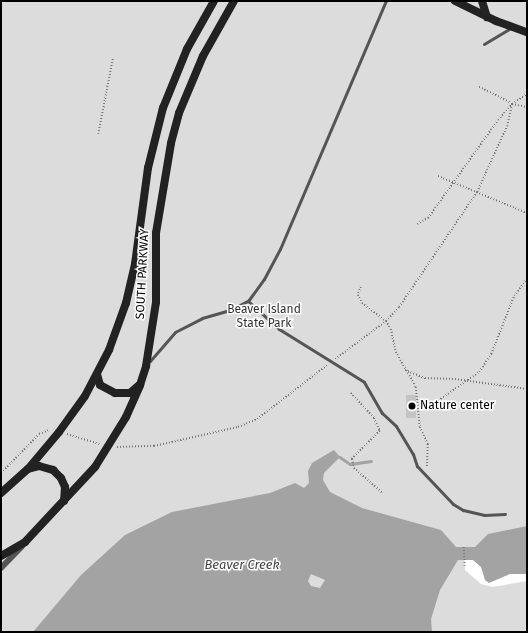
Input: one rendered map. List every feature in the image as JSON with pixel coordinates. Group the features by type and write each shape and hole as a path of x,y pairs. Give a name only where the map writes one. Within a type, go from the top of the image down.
{"street":[{"name":"SOUTH PARKWAY","path":"1,493 28,468 59,432 97,374 118,326 131,284 148,168 163,108 187,49 214,1"},
{"name":"SOUTH PARKWAY","path":"1,556 25,542 64,504 95,467 126,417 140,385 146,366 156,302 158,215 171,143 179,113 200,63 234,1"},
{"path":"455,1 487,17 527,32"},
{"path":"482,1 487,17"},
{"path":"97,374 100,385 115,393 130,393 140,385"},
{"path":"28,468 45,467 61,478 66,493 64,504"},
{"path":"1,568 25,542"}],"lane":[{"path":"146,366 158,349 175,332 202,318 230,310 248,301 264,279 280,249 386,1"},
{"path":"484,44 512,27"},
{"path":"248,301 279,330 364,382 382,413 396,426 413,454 417,466 428,480 453,504 463,510 484,515 505,514"}],"path":[{"path":"98,134 113,57"},
{"path":"478,87 512,104"},
{"path":"417,224 428,218 498,120 512,104 527,94"},
{"path":"438,176 527,213"},
{"path":"420,408 433,404 479,372 491,354 514,296 527,279"},
{"path":"361,287 358,295 362,303 386,321 391,328 396,352 404,370 416,387 420,408 420,427 428,444 428,480"},
{"path":"404,370 425,378 466,381 527,390"},
{"path":"351,393 374,418 380,431 352,459 354,468 382,492"},
{"path":"464,547 465,566"}],"green space":[{"name":"Beaver Island State Park","path":"1,1 527,1 527,526 464,555 465,570 481,584 493,587 527,581 527,632 1,632"}],"water":[{"name":"Beaver Creek","path":"334,450 340,457 324,473 323,480 330,492 362,508 441,530 456,547 475,547 488,534 527,526 527,574 510,574 489,583 485,580 481,567 473,560 458,560 440,590 431,619 432,632 33,632 81,575 125,535 172,512 270,493 295,483 304,488 309,483 308,471 312,463","holes":["311,574 325,580 320,588 311,586 308,581"]}],"building":[{"name":"Nature center","path":"406,395 416,395 416,418 406,418"}],"waterway":[{"path":"340,457 350,464 371,461"}],"place":[{"name":"Nature center","path":"412,406"}]}
